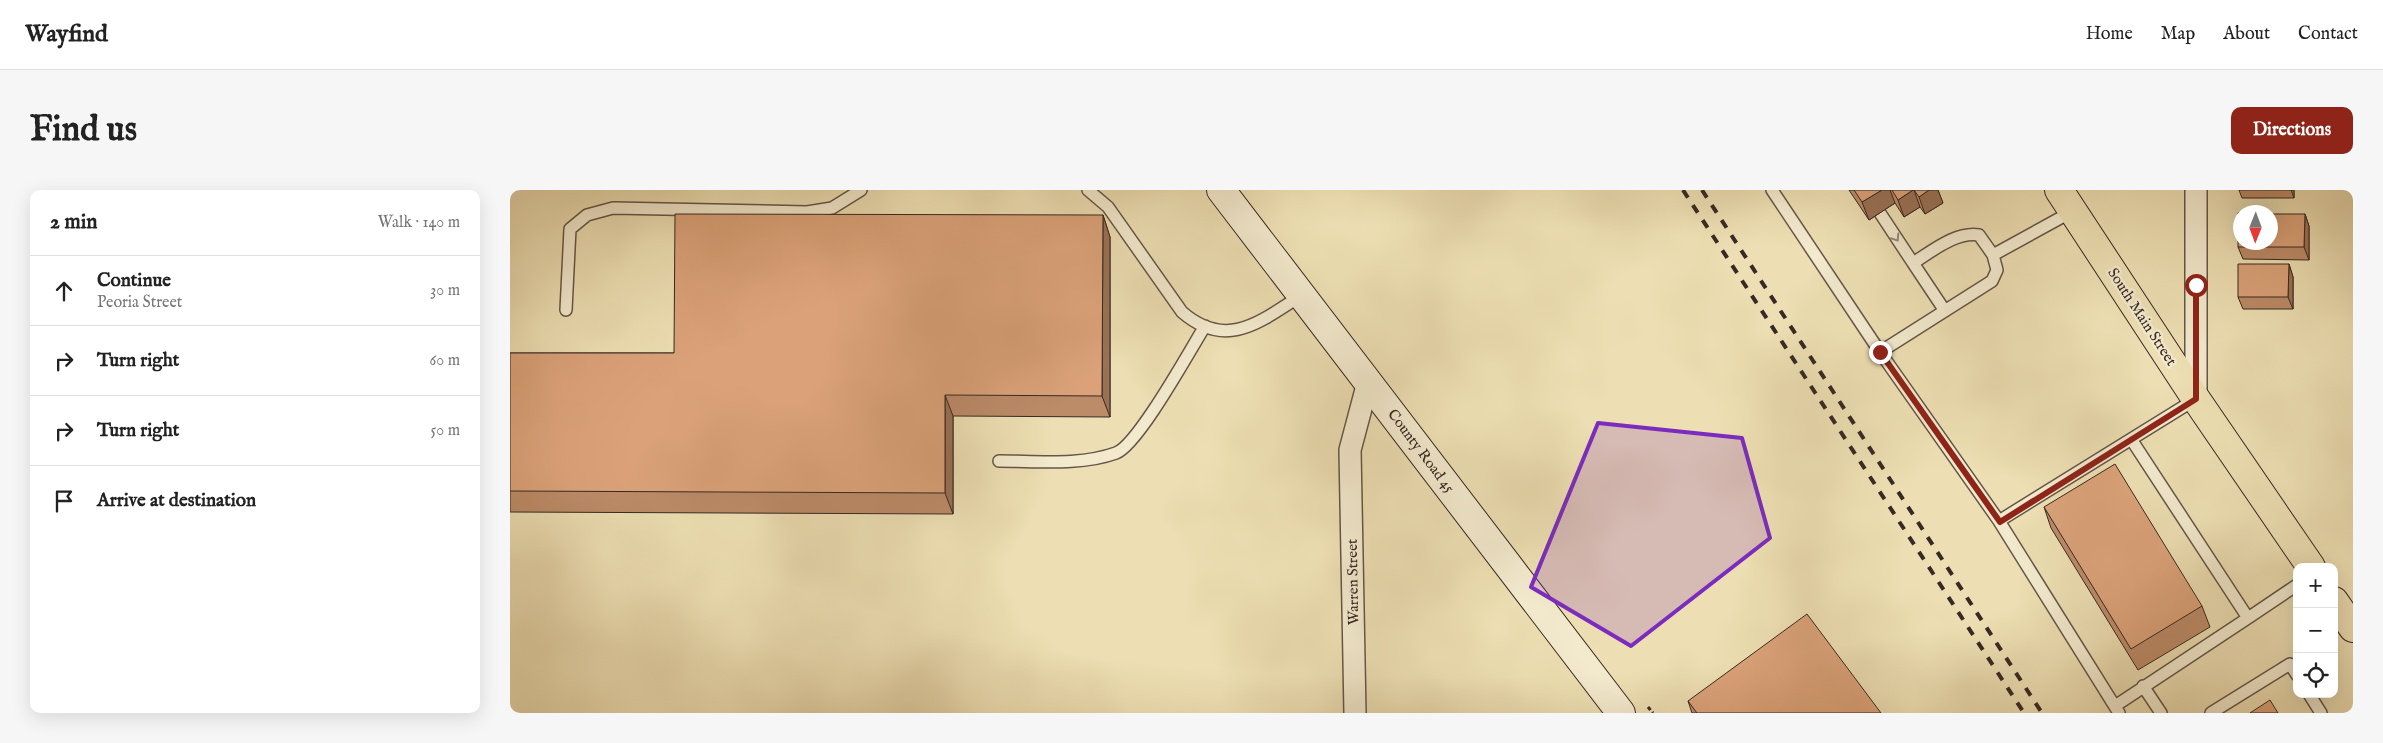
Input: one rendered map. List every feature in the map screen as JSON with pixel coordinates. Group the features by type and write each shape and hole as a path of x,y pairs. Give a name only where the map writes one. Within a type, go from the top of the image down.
{"main road":[{"name":"South Main Street","path":"2066,201 2196,399 2308,563"},
{"path":"2338,607 2353,628"}],"street":[{"name":"County Road 45","path":"1221,190 1621,713"},
{"path":"2196,190 2196,399"},
{"name":"Warren Street","path":"1355,713 1350,450 1368,382"}],"lane":[{"path":"566,310 570,229 587,215 613,208 807,212 832,208 861,190"},
{"path":"1088,190 1108,207 1182,312 1194,322 1232,331 1254,326 1302,295"},
{"path":"1772,190 1880,352 2000,522 2117,710 2143,686 2293,588"},
{"path":"1993,255 2066,201"},
{"path":"1880,213 1945,311"},
{"path":"1880,352 1992,281 1997,270 1993,255 1979,235 1971,234 1958,237 1912,263"},
{"path":"999,462 1089,460 1118,452 1136,435 1205,326"},
{"path":"2000,522 2196,399"},
{"path":"2131,439 2248,618"},
{"path":"2211,713 2290,664 2293,669"},
{"path":"2143,686 2161,713"},
{"path":"2312,698 2321,713"}],"highlighted area":[{"path":"1598,423 1742,438 1770,538 1631,646 1531,587"}],"building":[{"path":"1854,190 1882,190 1862,202"},
{"path":"1892,190 1913,190 1898,200"},
{"path":"1914,190 1929,190 1919,197"},
{"path":"675,214 1103,215 1102,396 945,395 945,493 510,491 510,353 674,353"},
{"path":"2278,214 2305,214 2304,247 2278,247"},
{"path":"2238,264 2289,264 2288,297 2238,297"},
{"path":"2115,464 2202,606 2131,649 2044,507"},
{"path":"1807,614 1881,713 1697,713 1688,701"},
{"path":"2270,700 2278,713 2250,713"}],"railway":[{"path":"1683,190 2024,713"},
{"path":"1702,190 2042,713"}],"route":[{"path":"1880,352 2000,522 2196,399 2196,285"}]}
